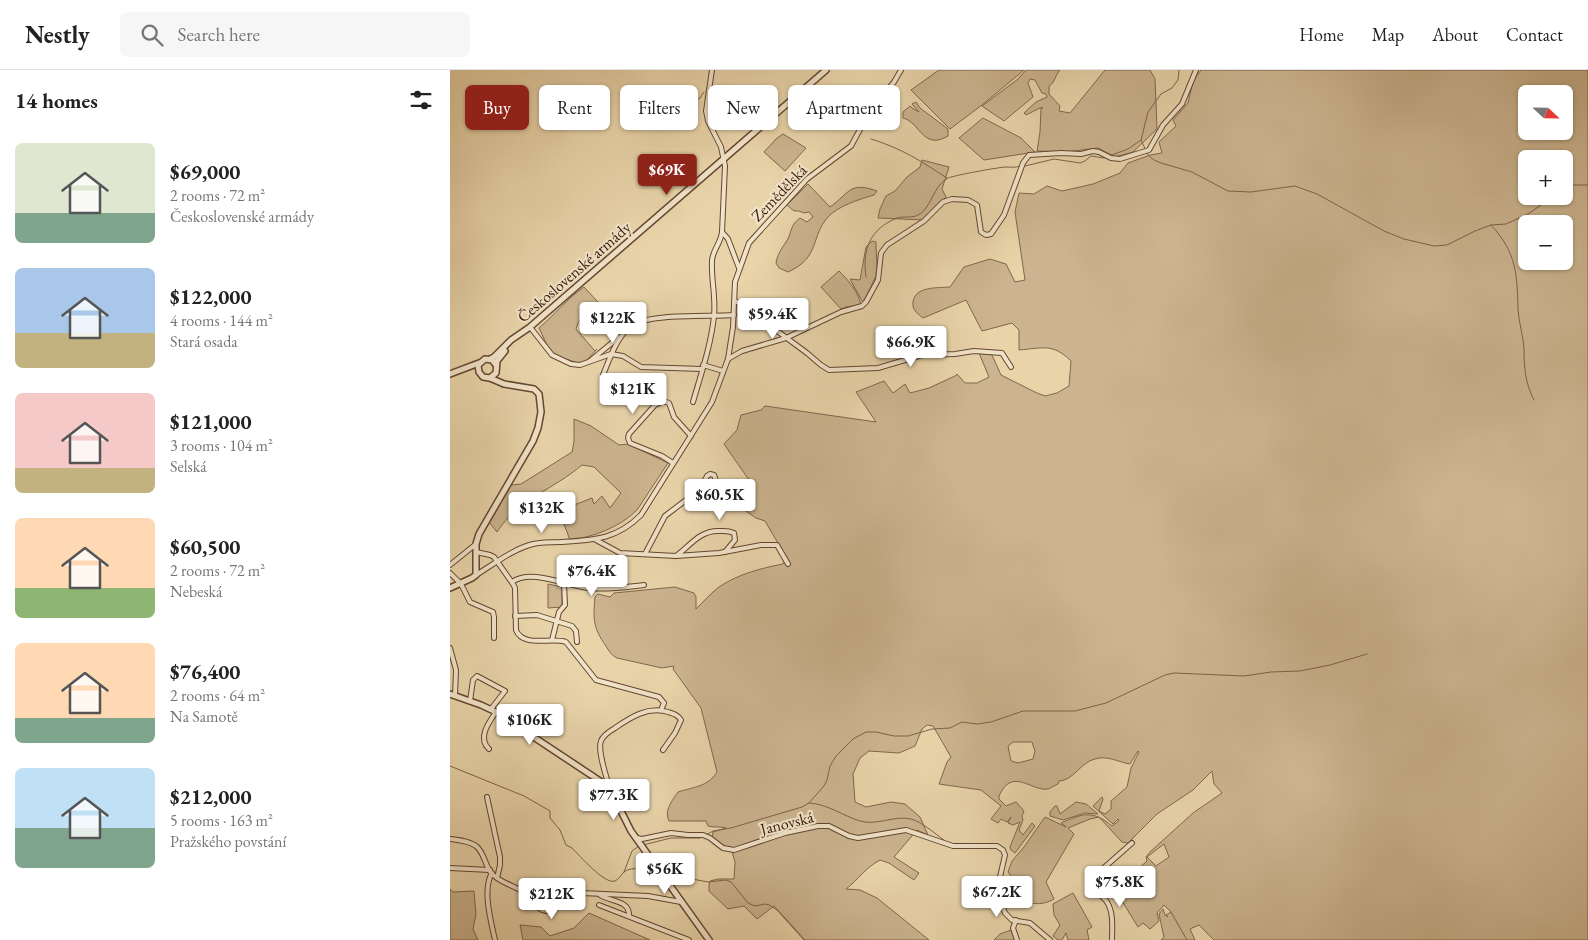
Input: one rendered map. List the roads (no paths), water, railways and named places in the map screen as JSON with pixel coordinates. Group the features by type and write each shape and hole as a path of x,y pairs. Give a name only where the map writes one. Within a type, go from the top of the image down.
{"street":[{"path":"693,402 714,317 715,299 712,262 713,252 722,232 723,160 721,147 708,121 706,110 712,70"},
{"name":"Československé armády","path":"496,365 502,354 519,336 826,70"},
{"name":"Zemědělská","path":"476,574 524,547 536,544 596,540 627,528 641,515 709,409 728,359 734,315 735,282 749,243 807,179 850,146 868,113 894,82 901,70"},
{"path":"728,359 742,351 786,338 841,312 862,306 878,280 881,253 887,245 924,222 947,201 962,199 975,202 978,207 981,232 986,235 991,234 1004,216 1023,163 1029,155 1081,154 1093,151 1111,158 1120,159 1146,151 1154,144 1163,125 1182,104 1196,70"},
{"path":"722,232 728,239 739,268"},
{"path":"735,301 807,353 821,366 829,370 878,368 922,355 974,351 1002,354 1011,368"},
{"path":"586,363 632,325 640,321 669,317 734,315"},
{"path":"530,327 552,355 570,364 580,365 611,354 623,356 642,367 703,367 723,371"},
{"name":"Československé armády","path":"490,359 511,340 519,336"},
{"path":"603,376 611,354 621,336"},
{"path":"450,374 481,360 490,359 496,365 502,379 509,384"},
{"path":"478,372 481,360"},
{"path":"450,588 476,574 476,544 482,528 525,457 533,441 540,419 540,399 536,391 530,388 502,384 483,377 478,372 472,370 460,370"},
{"path":"490,378 497,371"},
{"path":"673,463 630,442 628,434 655,405 663,401 668,404 674,417 692,436"},
{"path":"645,554 664,516 707,484"},
{"path":"676,556 704,533 727,530 734,533 735,540 725,552"},
{"path":"596,540 620,553 676,556 725,552 777,544 788,564"},
{"path":"450,566 476,544"},
{"path":"476,552 490,555 498,561 512,582 515,588 516,630 522,639 564,640 596,680 659,697 664,703 661,710"},
{"path":"450,572 452,578 460,584 470,602 493,612 493,635"},
{"path":"512,582 520,577 539,577 589,588 617,588 644,585"},
{"path":"552,640 559,611 566,605 564,583"},
{"path":"516,616 537,615 574,628 577,642"},
{"path":"450,648 456,670 453,695 493,710 603,783 610,790"},
{"path":"470,701 473,680 478,676 506,692 493,710 484,735 484,743 489,749"},
{"path":"663,750 676,733 681,720 678,716 661,710 635,715 604,735 600,750 610,790 626,822 709,940"},
{"path":"487,797 500,857 497,878"},
{"name":"Janovská","path":"638,840 675,833 688,836 702,835 710,838 720,847 727,850 742,848 785,833 818,826 829,826 854,838 901,830 920,834 953,846 993,845 1000,847 1005,855 997,890 1005,913 1009,917"},
{"path":"450,839 474,844 480,849 491,872 497,878 523,891 530,896 537,907 547,911 554,909 576,895 582,894 648,896 681,902"},
{"path":"1112,940 1110,907 1107,901 1092,888 1092,881 1098,873 1132,843"},
{"path":"450,868 491,872"},
{"path":"491,872 487,892 495,940"},
{"path":"599,894 605,898 625,904 629,911 628,916"},
{"path":"599,905 689,940"},
{"path":"1009,917 1030,923 1050,940"},
{"path":"1009,917 1017,940"},
{"path":"1013,928 1016,920"}],"waterway":[{"path":"1109,156 1128,149 1141,140 1148,112 1161,94 1172,88 1178,80 1179,70"},
{"path":"698,99 704,92"},
{"path":"871,139 902,151 947,178"},
{"path":"1141,140 1148,155 1154,160 1192,172 1228,191 1251,192 1295,186 1317,194 1384,231 1404,239 1434,246 1447,245 1491,225 1506,224 1528,214 1541,205"},
{"path":"1025,166 1054,159 1080,163 1091,156 1104,158"},
{"path":"866,277 865,258 874,234 897,218 914,217 921,213 943,181 967,173 1020,166"},
{"path":"1573,186 1588,185"},
{"path":"1491,225 1506,245 1514,264 1524,362 1529,387 1534,400"},
{"path":"706,835 713,831 731,828 802,807 809,803 824,786 830,766 836,756 853,739 866,732 908,736 932,729 950,728 962,722 977,724 991,722 1023,711 1075,711 1106,703 1165,675 1174,673 1244,676 1271,672 1300,671 1330,665 1367,654"},
{"path":"450,766 524,796 550,811 550,818 560,830 566,845 572,848 592,869 605,879 615,881 624,872 631,869 658,873"},
{"path":"809,803 823,806 866,822 879,822 898,818 915,820 944,840"},
{"path":"643,845 671,838 703,837"},
{"path":"624,872 632,851 639,846"},
{"path":"665,874 708,882 726,880 731,882 748,903 755,906 765,904 777,910 804,940"},
{"path":"1171,912 1187,940"}]}
